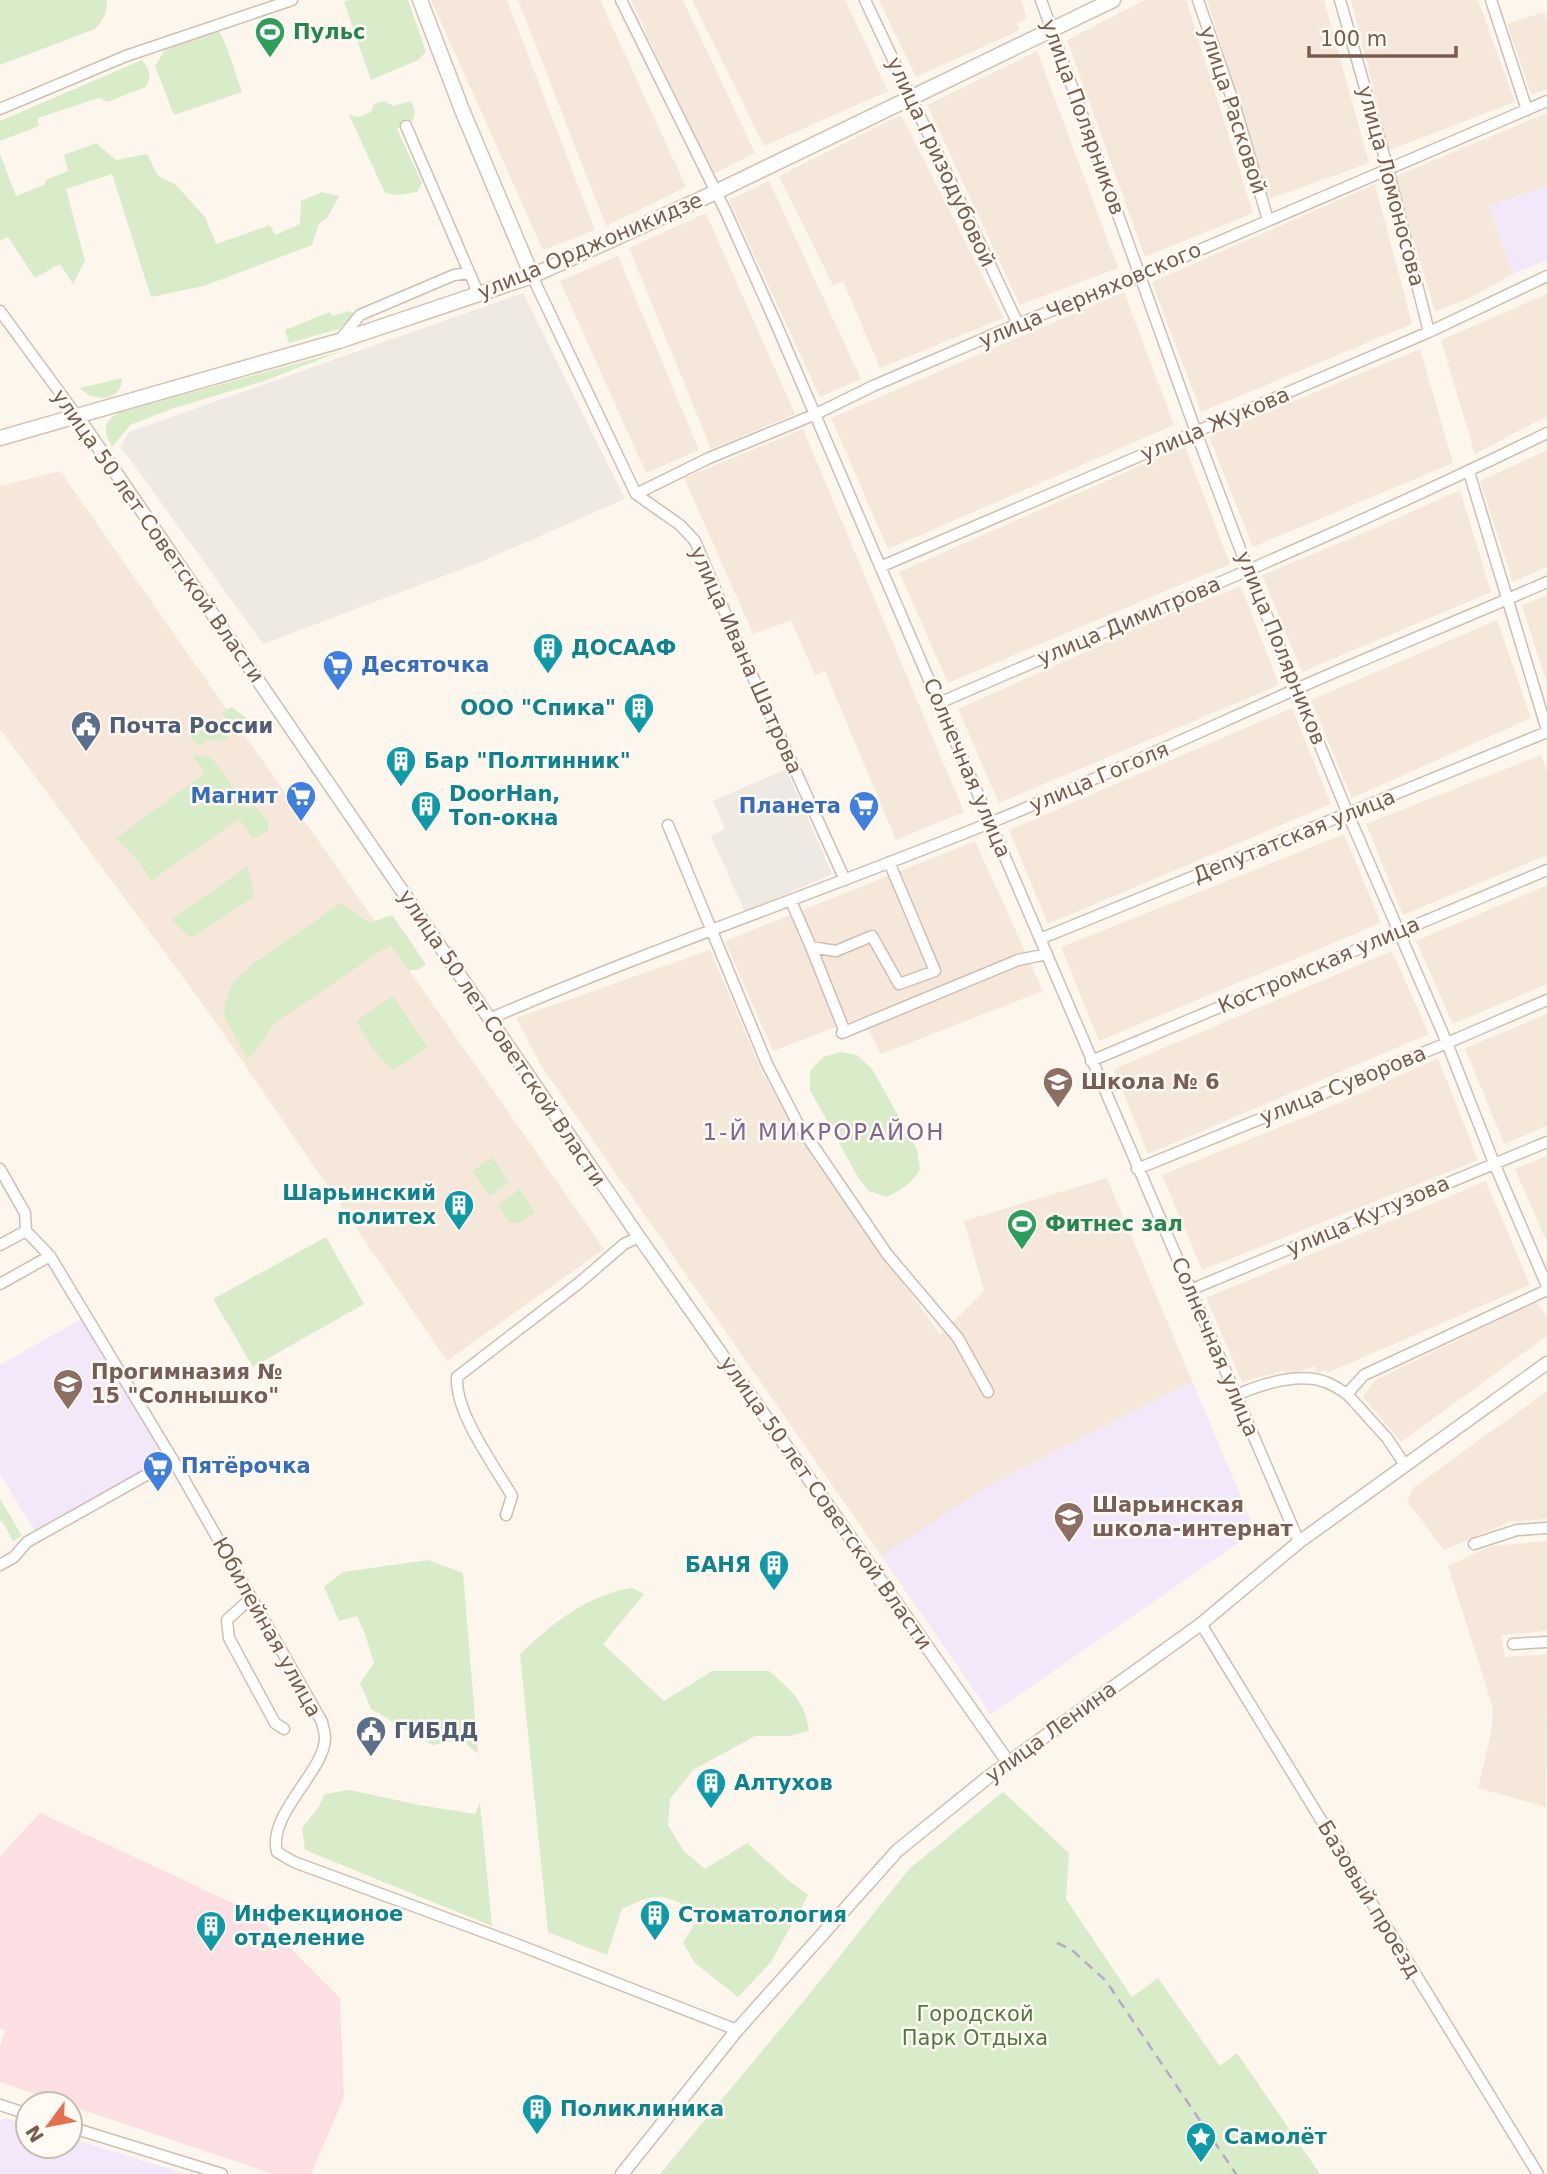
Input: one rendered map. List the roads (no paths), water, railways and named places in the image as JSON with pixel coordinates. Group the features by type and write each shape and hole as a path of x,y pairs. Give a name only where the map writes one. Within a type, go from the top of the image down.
{"main road":[{"name":"улица Ивана Шатрова","path":"420,0 462,110 532,276"},
{"name":"улица Орджоникидзе","path":"0,438 339,341 532,276 714,193 1113,0"}],"street":[{"path":"0,109 136,52 292,0"},
{"name":"Солнечная улица","path":"621,0 714,193 726,212 816,414 1137,1169 1299,1542"},
{"name":"улица Гризодубовой","path":"865,0 1018,324"},
{"name":"улица Полярников","path":"1041,0 1248,570 1547,1288"},
{"name":"улица Расковой","path":"1198,0 1236,110 1268,220"},
{"name":"улица Ломоносова","path":"1340,0 1388,169 1429,332"},
{"path":"1491,0 1527,110"},
{"name":"улица Черняховского","path":"636,494 709,458 816,414 1018,324 1139,276 1547,102"},
{"path":"406,126 479,295"},
{"path":"339,341 360,315 454,275 469,273"},
{"name":"улица Ивана Шатрова","path":"532,276 636,494 680,525 695,541 742,653 845,880"},
{"name":"улица Жукова","path":"880,567 1429,332 1547,276"},
{"name":"улица 50 лет Советской Власти","path":"0,311 77,416 639,1237 1008,1762"},
{"name":"улица Димитрова","path":"939,703 1469,472 1547,433"},
{"path":"1469,472 1547,731"},
{"name":"улица Гоголя","path":"489,1019 581,980 991,822 1158,753 1296,689 1547,582"},
{"name":"Депутатская улица","path":"1040,939 1547,731"},
{"path":"668,825 766,1064 797,1122 887,1254 958,1338 988,1392"},
{"path":"811,947 836,951 873,936 899,984 935,971 889,862"},
{"name":"Костромская улица","path":"1091,1061 1547,870"},
{"path":"791,901 843,1032 1018,960 1046,954"},
{"name":"улица Суворова","path":"1137,1169 1547,1000"},
{"name":"улица Кутузова","path":"1190,1290 1547,1142"},
{"path":"0,1169 25,1213 26,1231 0,1245"},
{"name":"Юбилейная улица","path":"26,1231 50,1256 173,1460 322,1722 326,1739 320,1756 279,1827 275,1843 277,1852 294,1862 511,1942 737,2030"},
{"path":"506,1515 512,1496 463,1410 456,1391 457,1377 579,1283 624,1244 639,1237"},
{"path":"0,1284 50,1256"},
{"path":"1347,1394 1364,1375 1547,1288"},
{"name":"улица Ленина","path":"622,2174 737,2030 897,1851 1008,1762 1201,1624 1299,1542 1547,1363"},
{"path":"1236,1395 1273,1382 1307,1378 1326,1382 1347,1394 1387,1438 1405,1465"},
{"path":"0,1565 14,1557 27,1542 173,1460"},
{"path":"1474,1544 1517,1530 1547,1528"},
{"path":"251,1598 227,1620 229,1638 275,1723 284,1730"},
{"name":"Базовый проезд","path":"1201,1624 1538,2174"},
{"path":"1513,1644 1547,1642"},
{"path":"84,2131 222,2174"}],"railway":[{"path":"1057,1943 1072,1950 1106,1981 1236,2174"}],"place":[{"name":"Пульс","path":"270,59"},
{"name":"ДОСААФ","path":"548,675"},
{"name":"Десяточка","path":"338,692"},
{"name":"ООО \"Спика\"","path":"639,735"},
{"name":"Почта России","path":"86,753"},
{"name":"Бар \"Полтинник\"","path":"401,788"},
{"name":"Магнит","path":"301,823"},
{"name":"DoorHan, Топ-окна","path":"426,833"},
{"name":"Планета","path":"864,833"},
{"name":"Школа № 6","path":"1058,1109"},
{"name":"Шарьинский политех","path":"459,1232"},
{"name":"Фитнес зал","path":"1022,1251"},
{"name":"Прогимназия № 15 \"Солнышко\"","path":"68,1411"},
{"name":"Пятёрочка","path":"158,1493"},
{"name":"Шарьинская школа-интернат","path":"1069,1544"},
{"name":"БАНЯ","path":"774,1592"},
{"name":"ГИБДД","path":"371,1758"},
{"name":"Алтухов","path":"711,1810"},
{"name":"Стоматология","path":"655,1942"},
{"name":"Инфекционое отделение","path":"211,1953"},
{"name":"Поликлиника","path":"537,2136"},
{"name":"Самолёт","path":"1201,2164"}],"district":[{"name":"1-Й МИКРОРАЙОН","path":"824,1132"}],"park label":[{"name":"Городской Парк Отдыха","path":"975,2026"}]}
